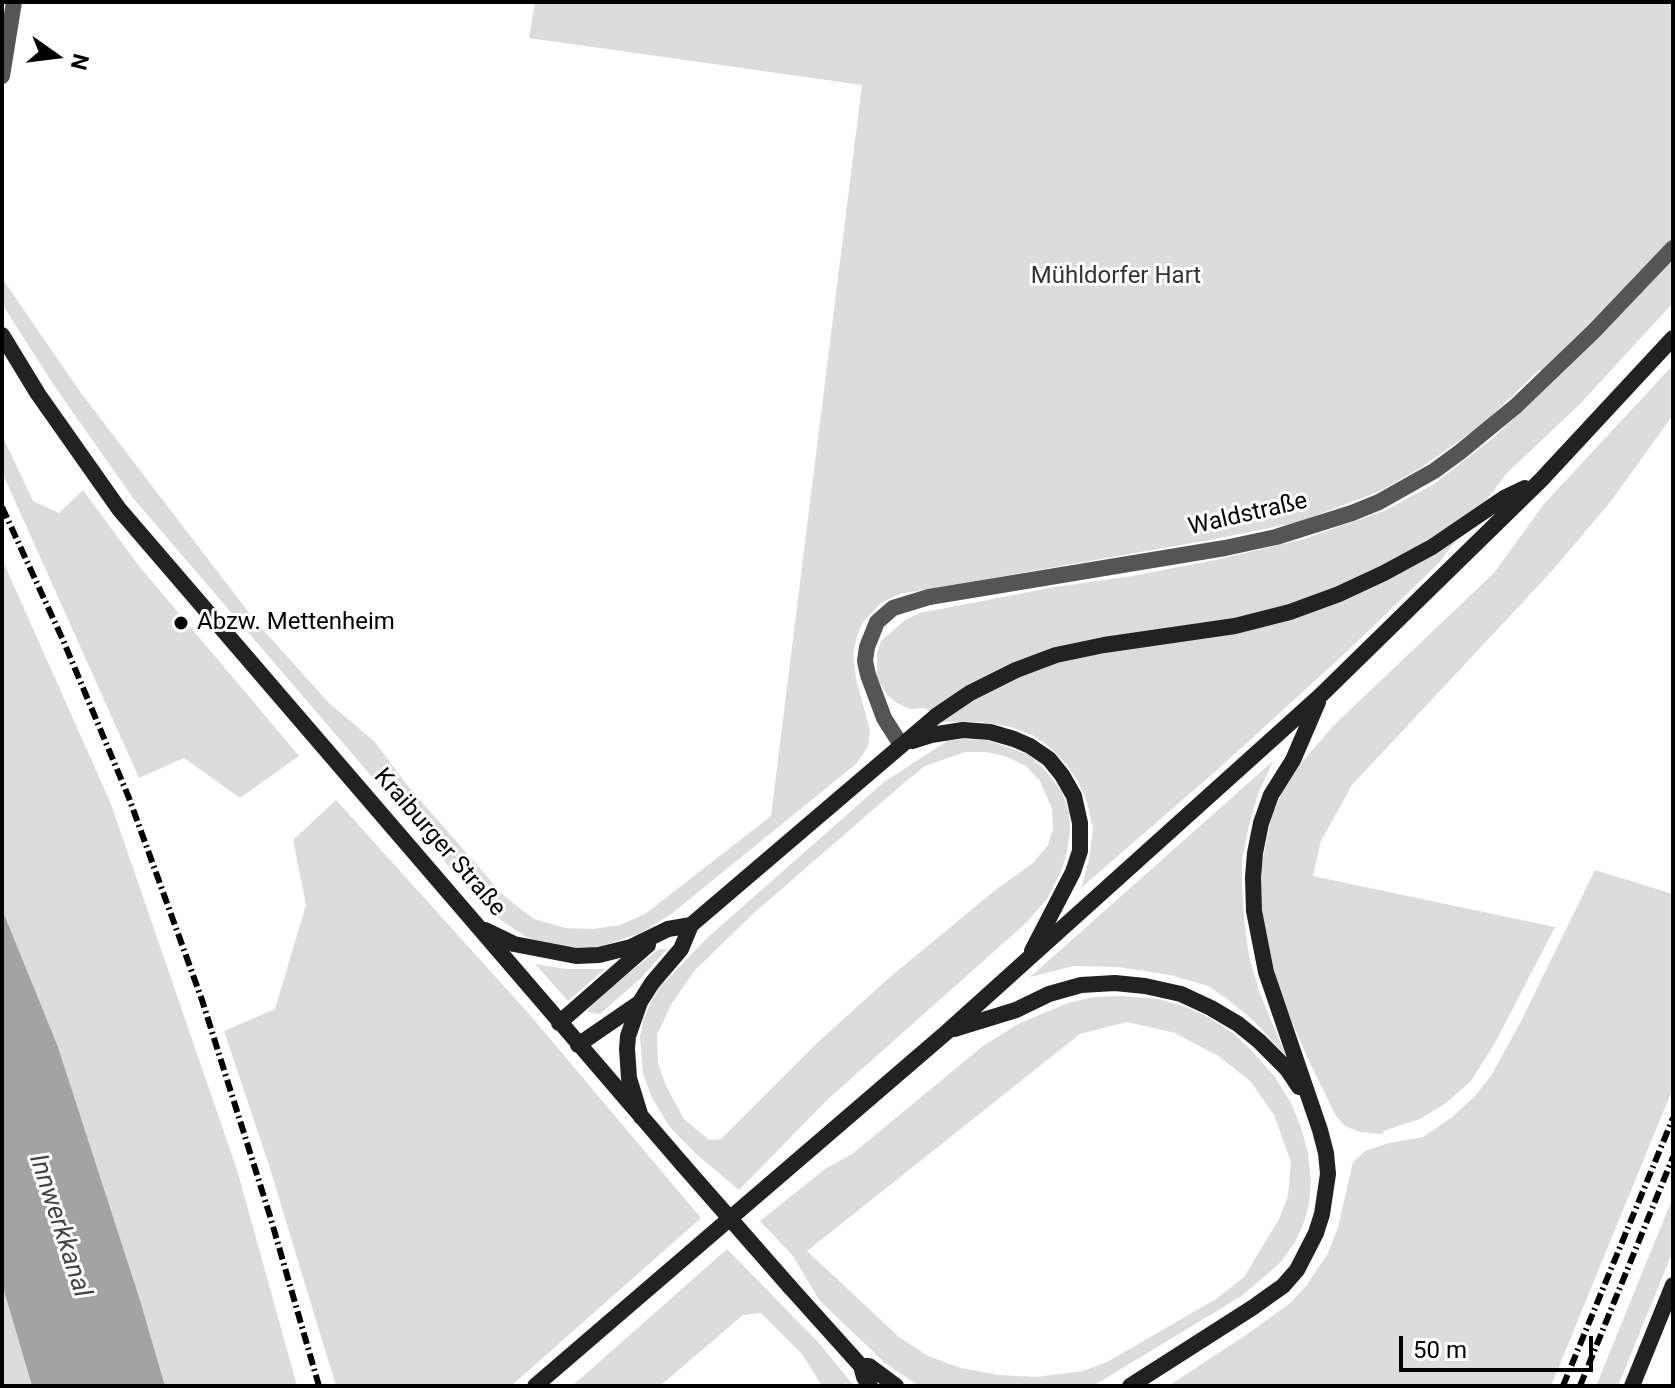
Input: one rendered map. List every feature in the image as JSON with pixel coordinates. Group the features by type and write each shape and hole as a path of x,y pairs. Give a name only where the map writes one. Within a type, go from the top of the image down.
{"main road":[{"name":"Kraiburger Straße","path":"2,335 38,394 119,509 578,1045 861,1366 870,1386"},
{"path":"535,1386 948,1031 1320,696 1541,480 1673,338"},
{"path":"641,1117 629,1078 627,1049 632,1020 652,983 681,949 691,925 936,716 970,693 1016,670 1056,655 1235,626 1290,612 1339,594 1432,547 1504,498 1541,480"},
{"path":"1130,1386 1283,1286 1297,1270 1316,1233 1326,1193 1326,1153 1266,972 1254,911 1253,877 1258,838 1271,795 1293,760 1320,696"},
{"path":"901,745 931,735 963,730 990,732 1030,746 1049,759 1062,775 1074,796 1080,823 1080,851 1073,872 1028,960"},
{"path":"480,928 514,944 576,956 599,955 631,947 668,929 691,925"},
{"path":"559,1023 668,929"},
{"path":"948,1031 1081,985 1115,983 1145,986 1181,994 1238,1024 1287,1069 1311,1105"},
{"path":"578,1045 640,1002"},
{"path":"1632,1386 1673,1285"},
{"name":"Kraiburger Straße","path":"861,1366 869,1366 896,1386"}],"street":[{"path":"2,76 14,2"},
{"name":"Waldstraße","path":"901,745 884,718 865,661 877,622 893,608 929,597 1276,537 1379,502 1434,471 1516,406 1585,340 1673,248"}],"green space":[{"name":"Mühldorfer Hart","path":"535,2 1673,2 1673,303 1580,404 1506,474 1439,563 1217,770 1081,888 1093,829 1087,802 1067,765 1051,748 1032,735 1011,727 981,722 943,722 925,708 910,709 897,703 887,695 877,678 877,654 881,641 905,620 920,613 1220,559 1304,539 1384,511 1434,484 1493,438 1556,379 1539,370 1483,424 1419,469 1378,492 1299,522 900,594 881,603 863,622 853,654 856,679 870,730 868,747 856,764 670,915 640,933 600,947 580,949 548,944 526,937 486,910 133,498 53,384 2,304 2,278 81,393 256,622 329,703 374,741 407,785 504,896 534,919 566,928 593,929 620,925 645,914 771,816 862,85 529,38"},
{"path":"1673,365 1673,415 1611,501 1552,571 1352,785 1321,841 1313,876 1555,927 1495,1043 1471,1081 1446,1103 1420,1119 1381,1134 1360,1132 1345,1126 1336,1116 1308,1059 1283,1001 1270,957 1261,914 1260,874 1271,817 1284,788 1334,725 1494,573 1543,505"},
{"path":"2,435 33,501 59,513 83,490 139,566 299,756 240,798 184,758 139,778 2,472"},
{"path":"2,559 111,804 238,1173 297,1386 165,1386 58,1047 2,909"},
{"path":"987,740 1029,755 1046,771 1062,792 1069,812 1070,831 1060,874 1047,899 1026,923 826,1101 739,1190 669,1126 651,1096 643,1073 640,1037 650,1004 660,987 707,938 884,782 947,741","holes":["965,752 1005,756 1026,766 1040,781 1052,809 1053,829 1048,845 1032,864 999,887 890,977 817,1043 721,1139 709,1140 684,1119 658,1064 657,1035 672,1003 695,970 754,913 925,766"]},
{"path":"1273,761 1258,794 1249,825 1242,860 1242,886 1249,956 1260,994 1286,1056 1253,1020 1208,986 1170,975 1118,967 1074,966 1030,977"},
{"path":"336,800 530,1015 701,1218 511,1386 336,1386 268,1162 224,1031 275,1009 306,905 293,840"},
{"path":"1595,870 1673,894 1673,1088 1551,1386 1168,1386 1249,1333 1290,1303 1306,1286 1328,1253 1338,1227 1353,1162 1365,1151 1423,1137 1474,1097 1491,1076 1521,1021"},
{"path":"659,949 667,949 641,978 600,1014 588,1012 614,985"},
{"path":"535,964 566,969 605,969 568,1001"},
{"path":"1094,997 1159,999 1186,1007 1233,1033 1252,1051 1275,1077 1301,1127 1311,1182 1304,1222 1281,1262 1243,1295 1093,1386 919,1386 885,1363 819,1300 793,1256 760,1221 825,1169 852,1154 983,1046 1018,1024 1068,1003","holes":["1127,1022 1175,1033 1220,1057 1251,1082 1274,1115 1291,1162 1288,1196 1279,1219 1244,1277 1216,1299 1107,1362 1083,1371 1036,1377 999,1375 961,1368 928,1356 899,1337 807,1251 1080,1034"]},
{"path":"1673,1197 1673,1251 1618,1386 1596,1386"},
{"path":"727,1249 819,1343 854,1386 822,1386 802,1354 761,1313 743,1315 660,1386 572,1386"},
{"path":"2,1284 32,1386 2,1386"}],"water":[{"name":"Innwerkkanal","path":"2,909 58,1047 165,1386 32,1386 2,1284"}],"railway":[{"path":"2,507 63,640 129,798 202,1000 270,1216 319,1386"},
{"path":"1563,1386 1673,1118"},
{"path":"1580,1386 1673,1157"}],"place":[{"name":"Abzw. Mettenheim","path":"181,623"}]}
